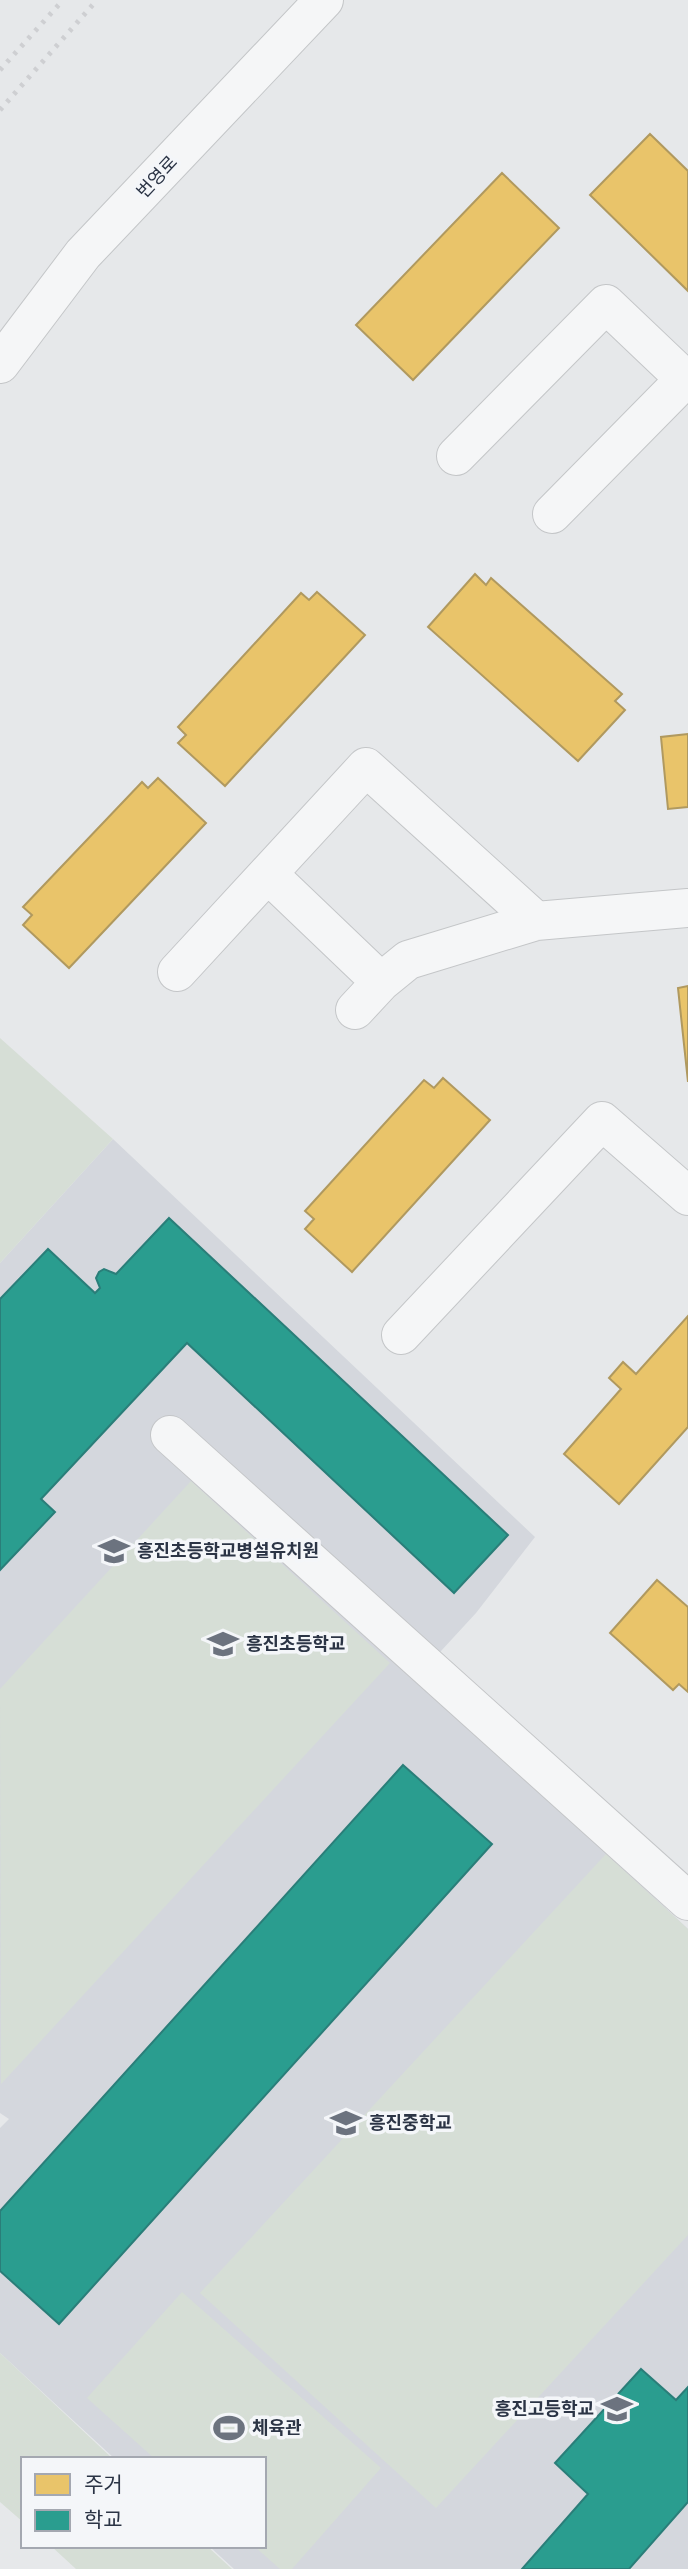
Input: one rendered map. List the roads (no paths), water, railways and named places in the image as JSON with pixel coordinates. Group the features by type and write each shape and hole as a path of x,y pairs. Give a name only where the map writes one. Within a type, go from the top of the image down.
{"street":[{"name":"번영로","path":"0,363 83,254 324,0"},
{"path":"456,456 606,304 686,381 552,514"},
{"path":"177,972 366,767 536,921"},
{"path":"268,874 381,982"},
{"path":"355,1010 381,982 408,960 536,921 688,908"},
{"path":"401,1335 602,1121 688,1196"},
{"path":"170,1435 688,1900"}],"railway":[{"path":"0,70 63,0"},
{"path":"0,110 97,0"}],"place":[{"name":"흥진초등학교병설유치원","path":"114,1551"},
{"name":"흥진초등학교","path":"223,1644"},
{"name":"흥진중학교","path":"346,2123"},
{"name":"흥진고등학교","path":"617,2409"},
{"name":"체육관","path":"229,2428"}]}
